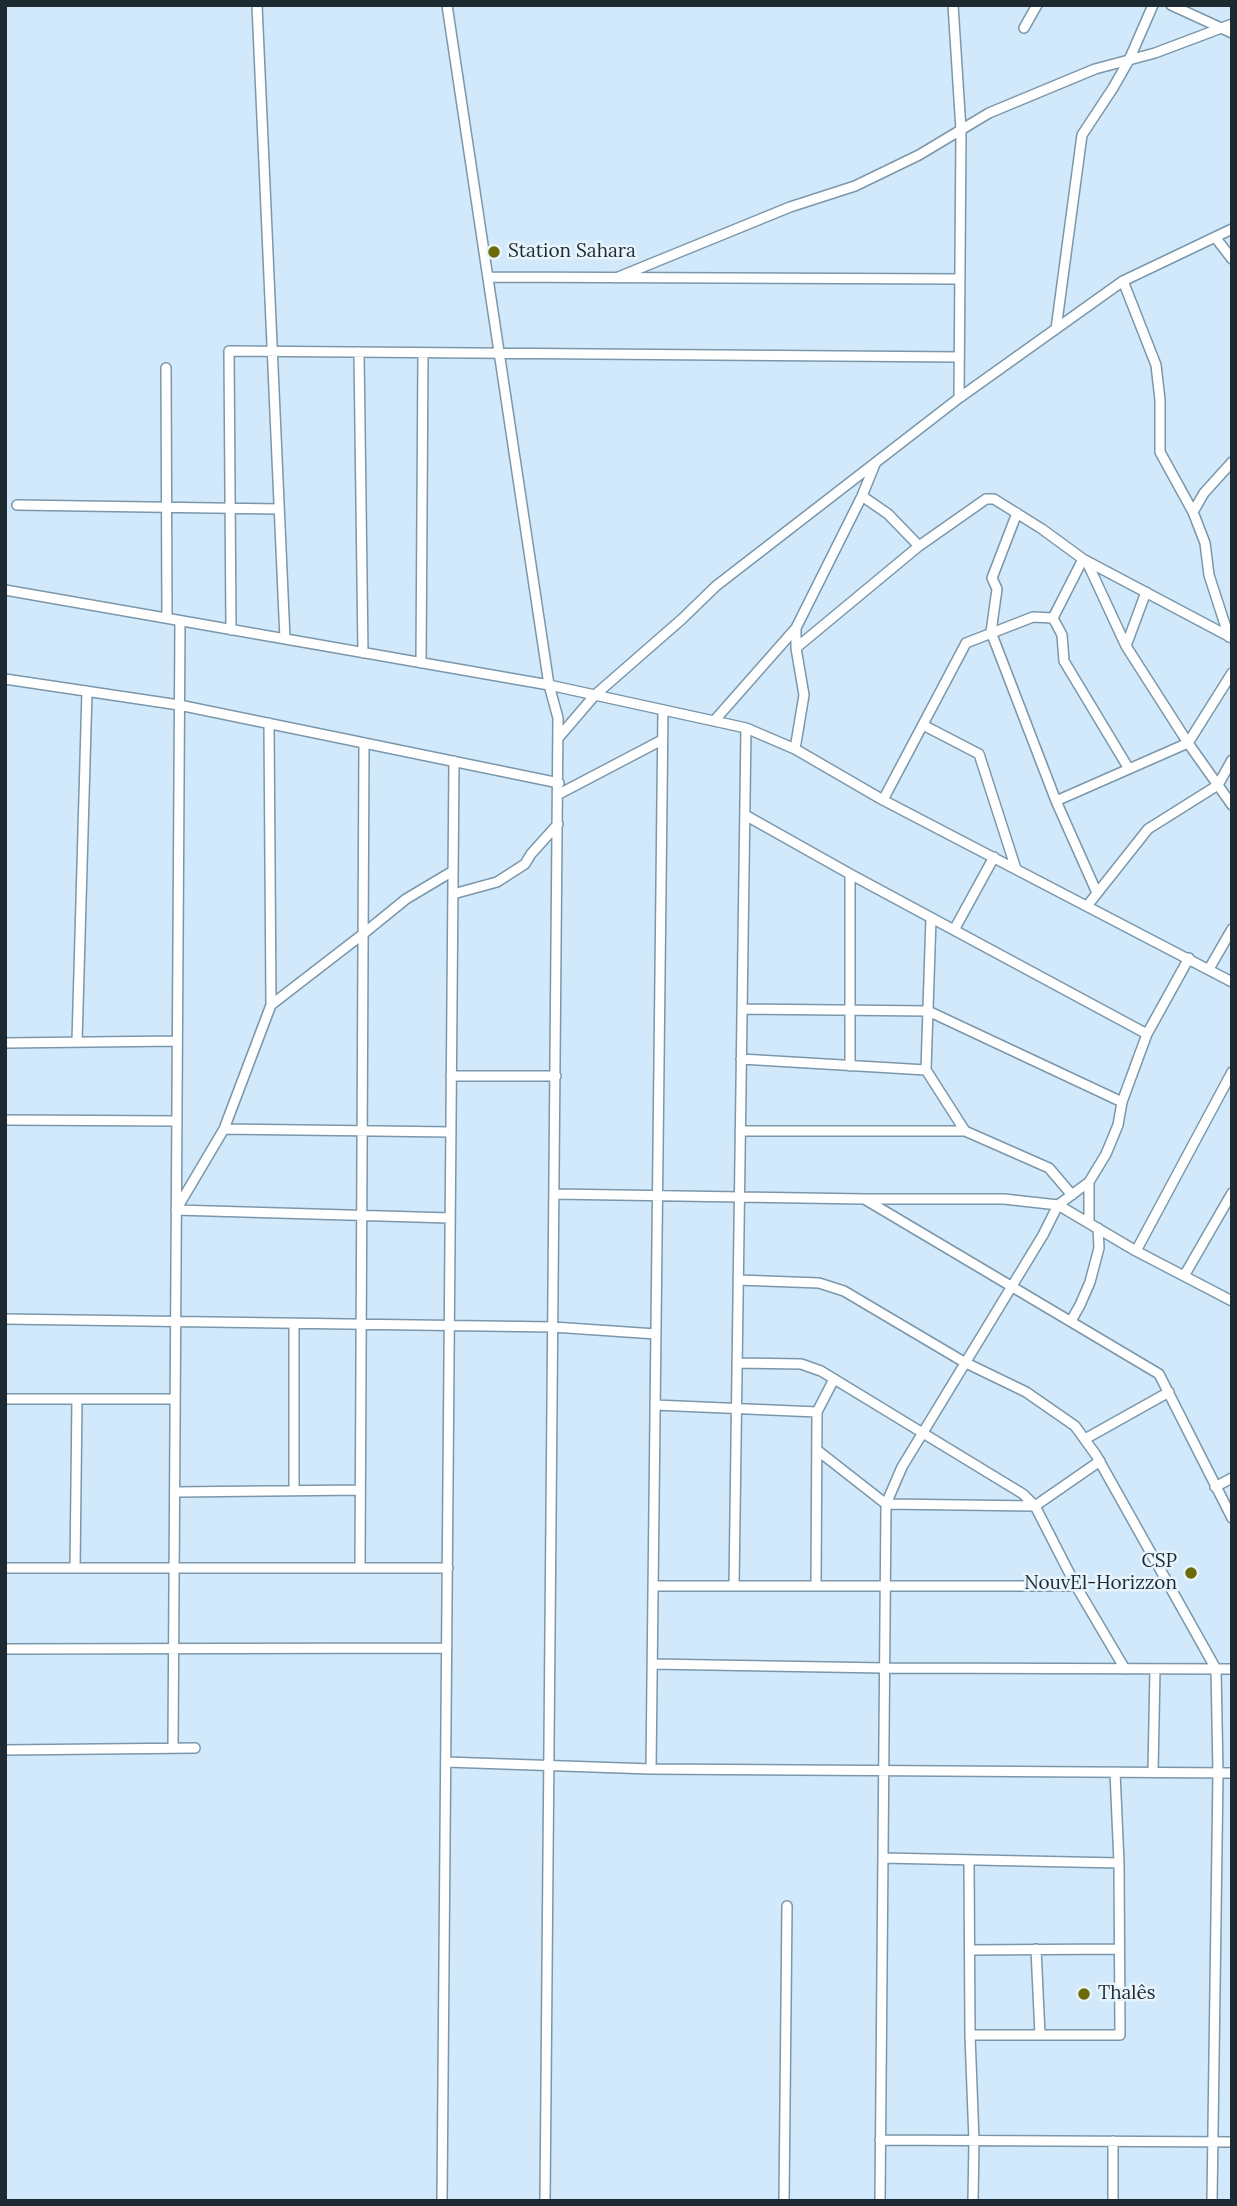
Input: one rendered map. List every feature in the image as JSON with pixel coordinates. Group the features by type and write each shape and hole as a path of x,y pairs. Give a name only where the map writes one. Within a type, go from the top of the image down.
{"street":[{"path":"257,5 285,639"},
{"path":"447,5 559,737 545,2201"},
{"path":"953,5 961,130 959,398"},
{"path":"1024,28 1037,5"},
{"path":"1056,329 1082,135 1129,60 1153,5"},
{"path":"1171,5 1232,33"},
{"path":"616,278 790,207 855,186 919,155 989,113 1095,69 1155,52 1232,24"},
{"path":"559,737 595,695 722,581 959,398 1123,281 1232,229"},
{"path":"1215,237 1232,259"},
{"path":"488,277 960,279"},
{"path":"1123,281 1156,365 1160,400 1160,453 1193,512 1205,543 1209,575 1230,638"},
{"path":"231,629 229,351 959,357"},
{"path":"359,352 363,653"},
{"path":"421,663 423,353"},
{"path":"166,368 167,618"},
{"path":"714,721 796,628 862,496 876,462"},
{"path":"1193,512 1204,494 1232,462"},
{"path":"862,496 888,514 919,546"},
{"path":"796,648 919,546 986,499 994,499 1017,513 1085,560 1230,638"},
{"path":"17,505 279,509"},
{"path":"1017,513 992,578 997,589 991,632 1056,801 1097,893"},
{"path":"1053,618 1085,560"},
{"path":"1085,560 1126,646 1188,743 1232,805"},
{"path":"5,590 549,685 746,728 795,750 883,800 1232,982"},
{"path":"1126,646 1146,592"},
{"path":"883,800 966,643 1033,617 1053,618"},
{"path":"1053,618 1062,635 1064,661 1129,769"},
{"path":"173,1748 180,621"},
{"path":"795,750 804,695 796,648 796,628"},
{"path":"1056,801 1188,743 1232,673"},
{"path":"5,679 179,705 559,783"},
{"path":"78,1042 87,691"},
{"path":"651,1769 663,710"},
{"path":"176,1210 224,1129 271,1005 269,723"},
{"path":"923,725 979,754 1016,869"},
{"path":"734,1586 746,728"},
{"path":"559,794 662,740"},
{"path":"359,1568 364,743"},
{"path":"1087,906 1148,829 1218,785 1232,760"},
{"path":"442,2201 454,761"},
{"path":"745,815 1147,1034"},
{"path":"453,894 497,882 525,864 558,824"},
{"path":"954,930 995,858"},
{"path":"271,1005 406,899 453,871"},
{"path":"850,874 850,1066"},
{"path":"931,918 926,1070 965,1131"},
{"path":"1209,969 1232,929"},
{"path":"880,2201 886,1504 902,1467 1058,1205 1089,1182 1106,1154 1147,1034 1189,958"},
{"path":"742,1009 928,1011 1122,1102"},
{"path":"5,1042 177,1041"},
{"path":"741,1059 926,1070"},
{"path":"1136,1251 1232,1072"},
{"path":"452,1076 556,1076"},
{"path":"5,1120 177,1121"},
{"path":"224,1129 451,1132"},
{"path":"740,1131 965,1131 1049,1168 1072,1195"},
{"path":"1071,1321 1090,1282 1099,1248 1093,1226 1089,1182"},
{"path":"1184,1276 1232,1193"},
{"path":"555,1194 1004,1199 1058,1205 1230,1303"},
{"path":"864,1199 1159,1374 1232,1518"},
{"path":"176,1210 450,1218"},
{"path":"738,1280 819,1283 844,1290 964,1362 1026,1392 1075,1426 1100,1461 1216,1669 1218,1773 1212,2201"},
{"path":"5,1319 554,1326 656,1334"},
{"path":"294,1323 294,1490"},
{"path":"737,1363 801,1364 821,1371 1023,1494 1035,1506 1076,1586 1125,1669"},
{"path":"816,1586 817,1412 834,1379"},
{"path":"1085,1439 1168,1392"},
{"path":"5,1399 175,1399"},
{"path":"75,1568 77,1399"},
{"path":"655,1405 817,1412"},
{"path":"817,1450 886,1504 1035,1506 1100,1461"},
{"path":"1215,1487 1232,1478"},
{"path":"175,1492 360,1490"},
{"path":"5,1568 448,1568"},
{"path":"653,1586 1076,1586"},
{"path":"5,1649 447,1648"},
{"path":"652,1664 1232,1670"},
{"path":"1153,1772 1155,1669"},
{"path":"5,1750 195,1748"},
{"path":"446,1762 651,1769 1232,1773"},
{"path":"970,2035 1119,2035 1119,1863 1115,1772"},
{"path":"883,1858 1119,1863"},
{"path":"969,1860 973,2201"},
{"path":"784,2201 787,1906"},
{"path":"970,1950 1119,1949"},
{"path":"1036,1950 1040,2035"},
{"path":"880,2140 1232,2141"},
{"path":"1113,2141 1113,2201"}],"place":[{"name":"Station Sahara","path":"494,252"},
{"name":"CSP NouvEl-Horizzon","path":"1191,1573"},
{"name":"Thalês","path":"1084,1994"}]}
